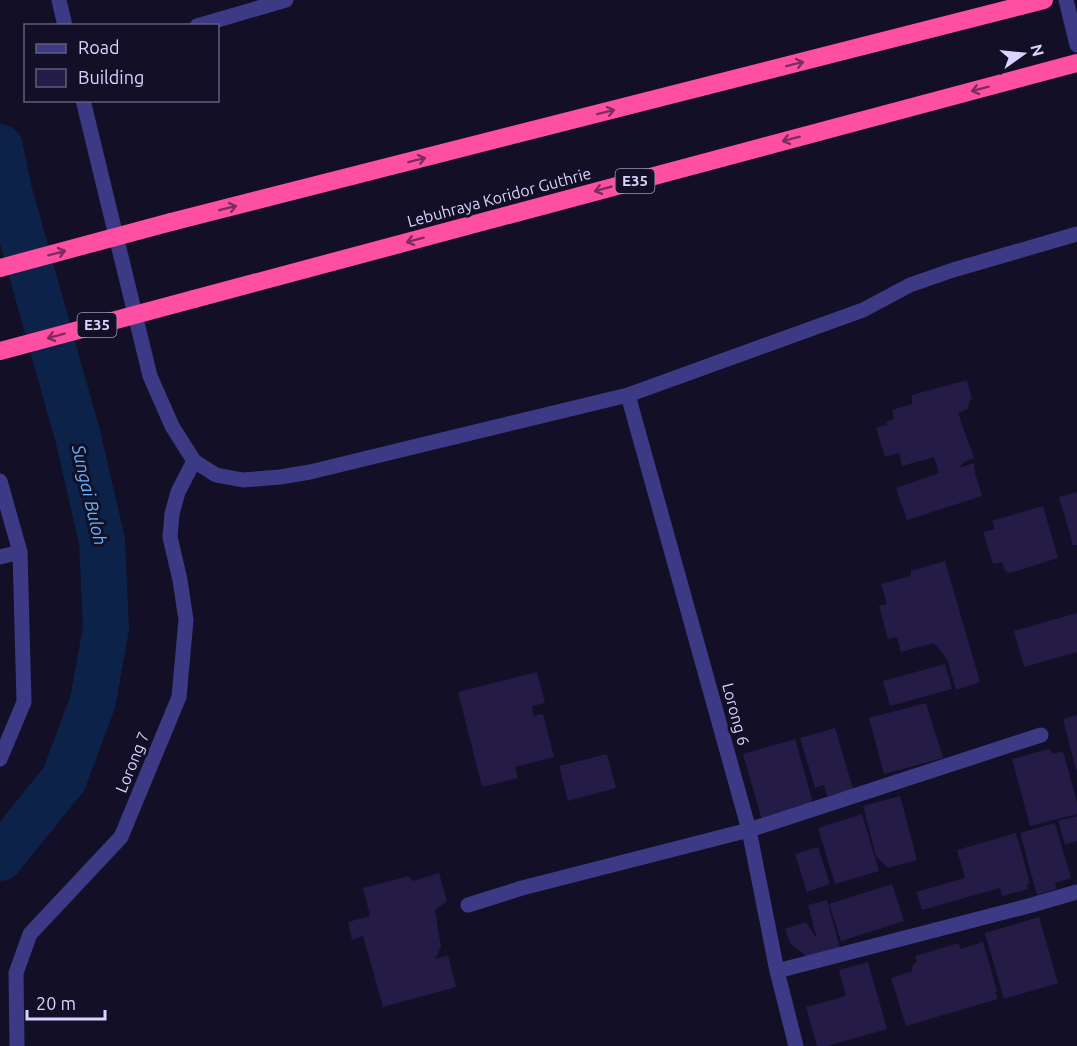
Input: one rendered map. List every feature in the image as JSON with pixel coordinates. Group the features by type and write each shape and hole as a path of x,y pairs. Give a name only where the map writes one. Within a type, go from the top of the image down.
{"highway":[{"path":"0,268 171,222 1044,0"},
{"name":"Lebuhraya Koridor Guthrie","path":"0,351 1077,63"}],"street":[{"path":"59,0 65,24"},
{"path":"204,24 286,0"},
{"path":"1066,0 1077,45"},
{"path":"83,102 150,376 172,426 194,461 216,475 243,480 280,477 322,469 628,395 863,310 910,285 1077,234"},
{"name":"Lorong 6","path":"628,395 748,830 777,971 796,1046"},
{"name":"Lorong 7","path":"17,1046 16,973 30,934 121,837 178,697 186,620 170,537 172,514 178,492 194,461"},
{"path":"0,481 20,552 24,702 0,759"},
{"path":"0,557 20,552"},
{"path":"468,906 522,888 748,830 1041,735"},
{"path":"777,971 1077,892"}],"building":[{"path":"967,380 972,399 969,401 968,409 958,413 974,458 964,462 959,468 974,463 982,496 907,520 896,488 945,471 939,473 934,457 902,466 899,453 885,457 876,428 887,425 886,422 894,419 892,410 912,404 912,395"},
{"path":"1077,492 1077,545 1073,545 1059,497"},
{"path":"1043,506 1058,558 1010,573 1005,571 1002,562 993,564 983,532 995,529 992,521"},
{"path":"945,561 980,682 956,690 947,659 934,643 901,652 897,637 888,639 879,606 887,604 881,584 911,576 911,571"},
{"path":"1077,613 1077,652 1024,667 1014,631"},
{"path":"945,664 952,689 890,706 883,681"},
{"path":"537,672 545,703 532,706 534,716 543,714 554,757 515,767 518,778 482,787 458,692"},
{"path":"926,703 943,758 884,774 869,718"},
{"path":"1077,715 1077,770 1076,770 1063,719"},
{"path":"835,728 853,789 827,796 824,785 815,788 800,738"},
{"path":"795,739 812,799 811,806 762,820 743,754"},
{"path":"1049,749 1053,754 1063,751 1077,802 1077,814 1030,826 1012,759"},
{"path":"607,754 616,788 568,801 559,766"},
{"path":"900,796 917,860 888,868 876,856 863,806"},
{"path":"862,814 879,871 835,884 818,828"},
{"path":"1077,816 1077,841 1065,845 1058,821"},
{"path":"1055,823 1071,878 1055,883 1057,889 1037,895 1020,833"},
{"path":"1016,833 1030,883 1027,884 1028,889 1002,896 1000,888 922,910 916,892 965,878 957,850"},
{"path":"818,847 830,884 807,892 795,854"},
{"path":"439,873 447,901 435,910 441,947 435,959 448,955 456,987 383,1007 363,936 352,940 348,922 370,916 363,888 409,876 413,881"},
{"path":"892,884 904,921 841,941 829,904"},
{"path":"827,900 840,948 807,957 790,943 785,929 806,922 817,939 808,905"},
{"path":"1039,917 1058,983 1004,999 985,933"},
{"path":"983,942 998,999 906,1026 891,978 912,971 917,961 915,956 959,943 960,949"},
{"path":"868,962 887,1029 827,1046 817,1046 806,1007 846,996 839,970"}],"waterway":[{"name":"Sungai Buloh","path":"0,147 9,191 78,437 102,541 106,628 93,701 64,779 0,858"}]}
